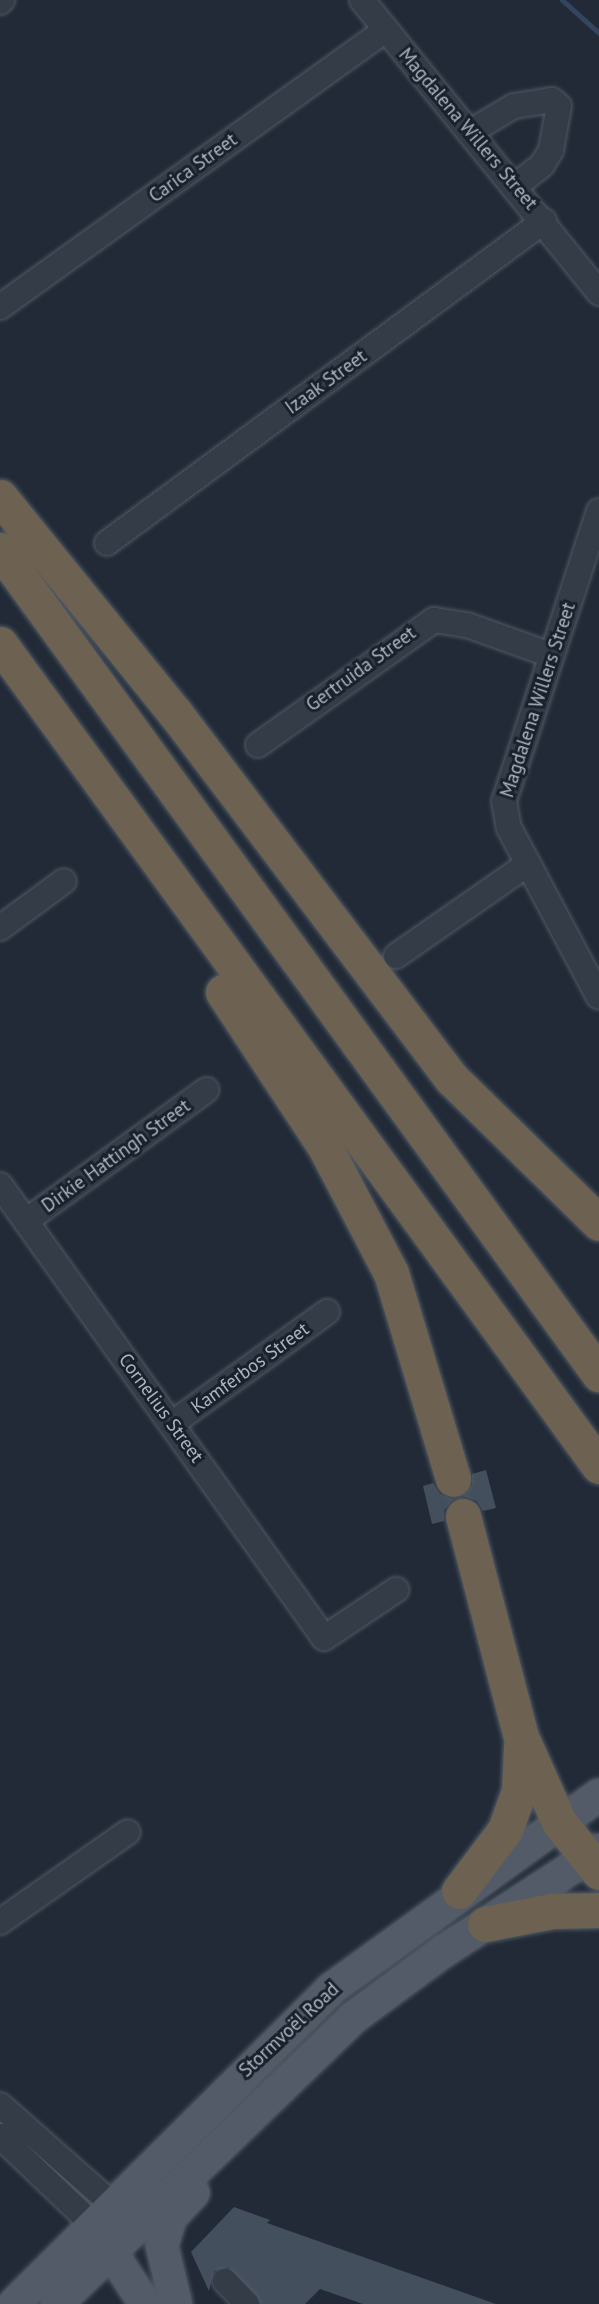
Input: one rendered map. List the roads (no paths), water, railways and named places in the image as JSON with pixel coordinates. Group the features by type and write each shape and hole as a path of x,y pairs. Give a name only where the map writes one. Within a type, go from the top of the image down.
{"highway":[{"path":"0,496 175,713 451,1078 599,1223"},
{"path":"0,550 599,1374"},
{"path":"0,644 599,1466"},
{"path":"0,657 324,1144 359,1206 391,1273 453,1479"},
{"path":"463,1516 521,1737 559,1822 595,1860"},
{"path":"459,1891 491,1852 514,1807 521,1737"},
{"path":"485,1924 552,1911 599,1910"}],"main road":[{"name":"Stormvoël Road","path":"14,2304 320,1998 459,1891 599,1795"},
{"name":"Stormvoël Road","path":"60,2300 353,2018 485,1924 595,1860"},
{"path":"175,2304 164,2266 165,2230 274,2095"},
{"path":"102,2214 175,2304"},
{"path":"122,2239 145,2304"},
{"path":"60,2300 104,2289 138,2304"}],"street":[{"name":"Magdalena Willers Street","path":"362,0 599,293"},
{"name":"Carica Street","path":"0,307 386,30"},
{"path":"470,132 514,106 552,100 559,106 551,149 542,166 515,186"},
{"name":"Izaak Street","path":"107,543 544,222"},
{"name":"Magdalena Willers Street","path":"599,511 504,800 509,828 599,997"},
{"name":"Gertruida Street","path":"258,745 434,620 467,625 551,655"},
{"path":"396,956 528,863"},
{"path":"0,928 64,881"},
{"name":"Dirkie Hattingh Street","path":"26,1221 206,1090"},
{"name":"Cornelius Street","path":"0,1185 173,1423 320,1633 329,1638 396,1590"},
{"name":"Kamferbos Street","path":"173,1423 327,1312"},
{"path":"0,1922 128,1832"},
{"path":"0,2105 102,2214"},
{"path":"0,2136 102,2214"},
{"path":"225,2281 247,2304"}],"waterway":[{"path":"562,0 599,33"}]}
